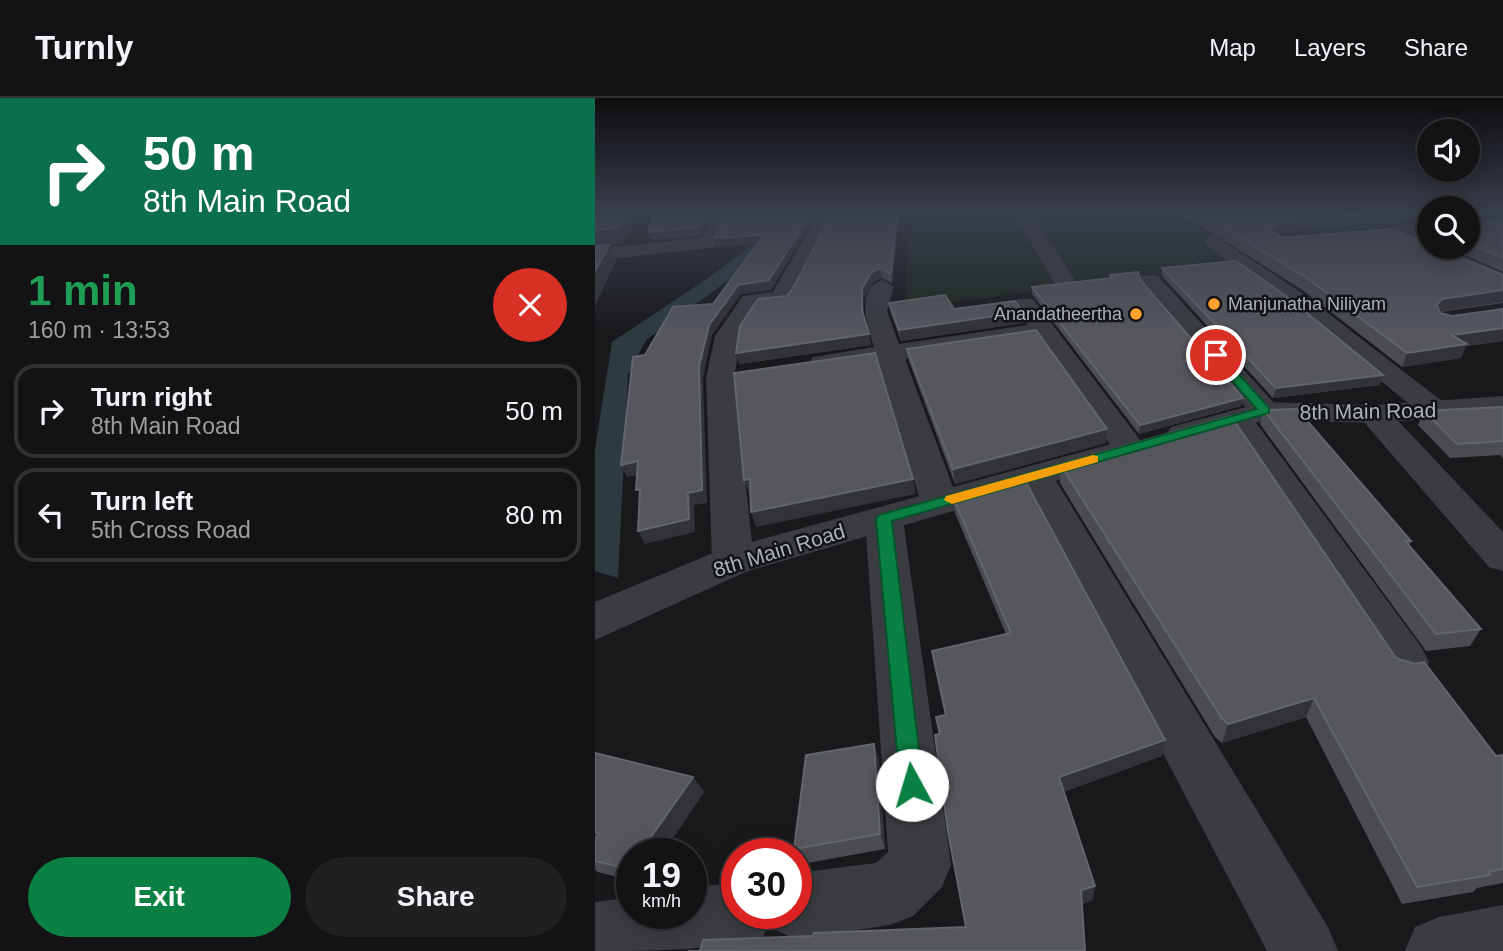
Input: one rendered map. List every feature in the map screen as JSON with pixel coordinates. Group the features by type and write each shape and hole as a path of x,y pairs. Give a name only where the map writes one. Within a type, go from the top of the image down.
{"street":[{"path":"595,255 616,253"},
{"path":"733,561 733,376 728,336 751,300 781,298 805,253"},
{"path":"1047,253 1065,282"},
{"path":"1231,253 1294,298 1436,411"},
{"path":"1452,259 1503,281"},
{"path":"1150,281 1251,415 1405,662"},
{"path":"883,287 875,311 940,503"},
{"path":"1025,304 1130,449"},
{"path":"798,367 1046,330"},
{"name":"8th Main Road","path":"595,622 619,609 733,561 1251,415 1374,414 1503,405"},
{"path":"1374,414 1503,557"},
{"path":"1035,476 1304,951"},
{"path":"1463,513 1503,510"},
{"path":"812,904 890,893 920,865 884,519"},
{"path":"595,936 721,917"},
{"path":"1439,951 1503,939"}],"shaded area":[{"path":"742,253 757,253 748,266 646,340 628,375 618,578 595,571 595,449 612,342"},
{"path":"907,253 1237,253 1259,266 906,307"}],"building":[{"path":"595,253 605,253 595,271"},
{"path":"751,253 786,253 769,280 738,285 709,325 699,367 702,490 688,493 689,519 638,531 638,461 621,465 633,357 645,355 673,307 713,304"},
{"path":"811,253 893,253 891,273 880,268 871,273 862,289 862,310 869,334 736,353 740,326 758,299 787,296"},
{"path":"1265,253 1417,253 1417,259 1464,259 1503,275 1503,290 1442,299 1437,305 1440,313 1452,316 1503,309 1503,328 1452,335 1467,344 1407,353 1307,278"},
{"path":"1491,253 1503,253 1503,258"},
{"path":"1236,261 1286,296 1383,375 1276,388 1162,268"},
{"path":"1138,272 1141,281 1243,398 1140,425 1032,287 1112,278 1110,275"},
{"path":"945,295 954,309 1015,301 1023,312 899,330 889,303"},
{"path":"1036,330 1107,429 953,469 907,349"},
{"path":"875,353 913,479 751,512 750,479 744,480 734,373"},
{"path":"1503,407 1503,441 1457,444 1424,411"},
{"path":"1297,409 1411,541 1405,541 1481,629 1436,634 1264,410"},
{"path":"1231,416 1396,658 1415,664 1424,662 1496,756 1503,755 1503,869 1488,872 1490,875 1417,887 1314,698 1228,724 1060,464"},
{"path":"1023,477 1165,740 1059,777 1095,886 1081,890 1085,951 700,951 703,940 966,927 948,832 935,735 940,734 936,717 946,715 932,651 1011,633 953,497"},
{"path":"874,744 880,834 812,846 812,838 795,838 806,755"},
{"path":"595,753 693,777 650,838 616,838 616,866 595,861 595,840 600,834 595,832"}],"slow traffic":[{"path":"952,500 1093,459"}],"place":[{"name":"Manjunatha Niliyam","path":"1214,304"},
{"name":"Anandatheertha","path":"1136,314"}],"route":[{"path":"912,785 884,519 1265,411 1216,355"}]}
